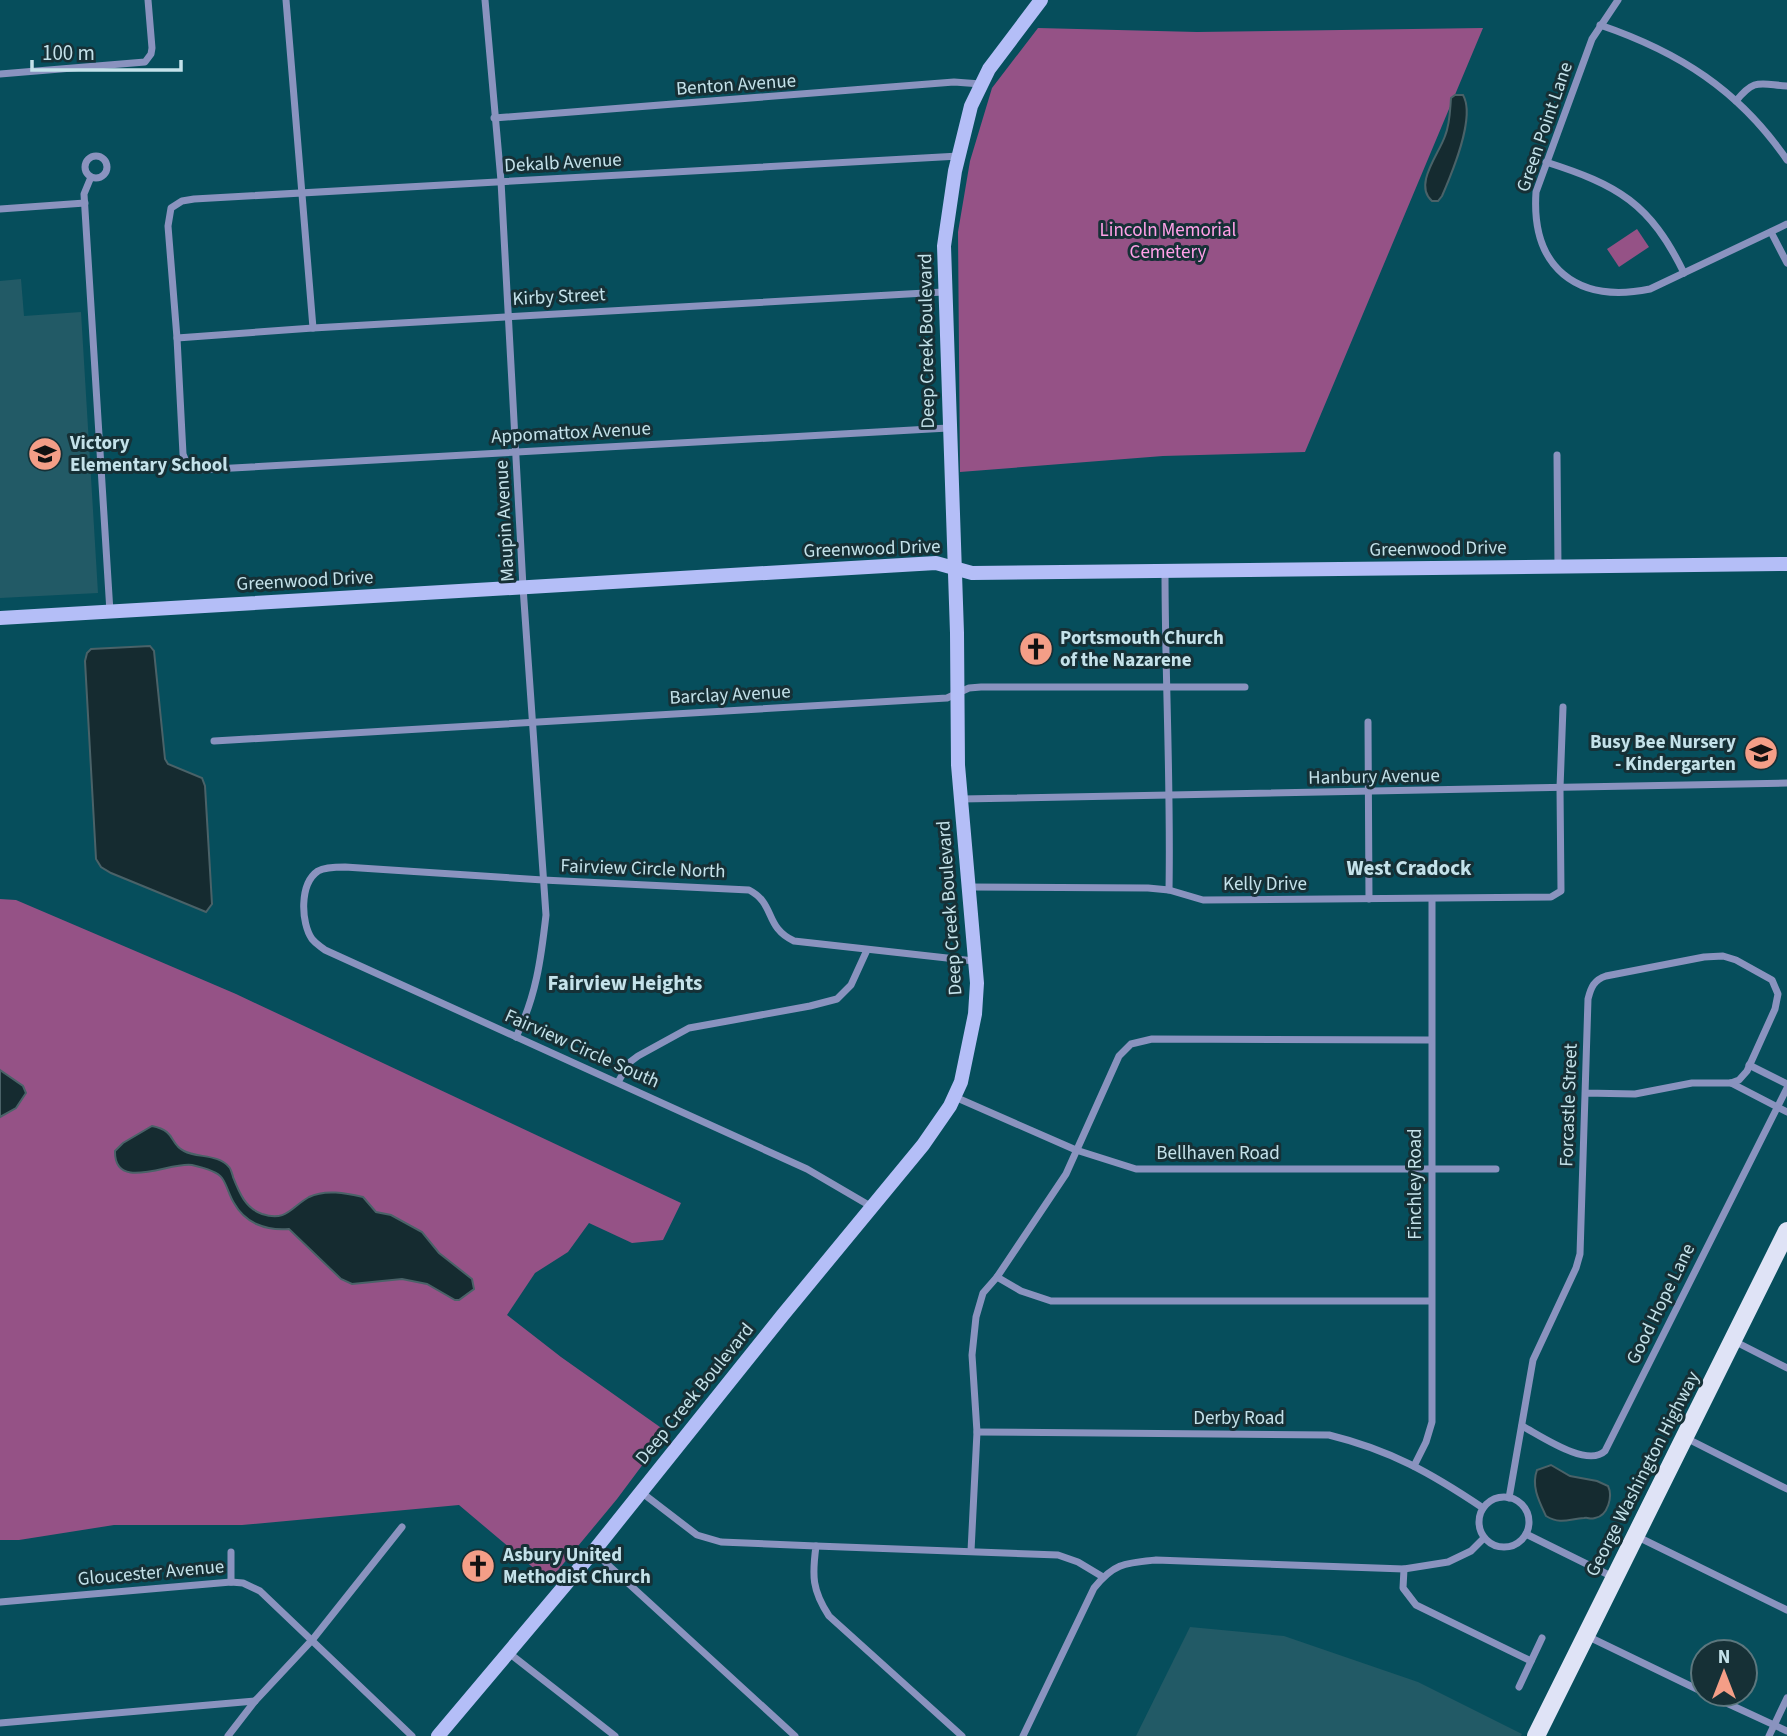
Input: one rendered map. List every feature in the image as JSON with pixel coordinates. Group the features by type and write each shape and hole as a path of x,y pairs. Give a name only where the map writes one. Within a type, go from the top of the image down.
{"main road":[{"name":"George Washington Highway","path":"1542,1734 1614,1578 1785,1240"}],"street":[{"path":"0,74 145,62 152,48 148,0"},
{"path":"286,0 313,328"},
{"name":"Maupin Avenue","path":"485,0 501,181 523,587 546,915 541,966 528,1013 516,1037"},
{"name":"Deep Creek Boulevard","path":"438,1736 593,1552 923,1145 955,1097 961,1082 975,1014 977,983 958,765 954,567 943,292 944,246 959,156 971,106 981,84 1008,41 1041,0"},
{"name":"Green Point Lane","path":"1618,0 1592,38 1536,192 1538,235 1557,269 1573,282 1594,291 1609,294 1650,289 1787,224"},
{"path":"1600,25 1641,39 1685,61 1713,81 1736,101 1776,144 1787,160"},
{"name":"Benton Avenue","path":"494,118 954,82 981,84"},
{"path":"1736,101 1750,85 1787,86"},
{"name":"Dekalb Avenue","path":"177,338 168,226 171,208 194,198 959,156"},
{"path":"1546,162 1585,174 1614,188 1633,203 1669,242 1684,273"},
{"path":"90,177 85,189 85,203 110,612"},
{"path":"0,209 85,203"},
{"path":"1771,232 1787,263"},
{"name":"Kirby Street","path":"177,338 943,292"},
{"name":"Appomattox Avenue","path":"177,338 183,454 187,464 196,470 948,428"},
{"path":"1557,455 1558,567"},
{"name":"Greenwood Drive","path":"0,618 936,563 972,573 1787,564"},
{"path":"1165,571 1171,796 1169,890"},
{"name":"Barclay Avenue","path":"214,741 947,698 969,688 981,687 1245,687"},
{"path":"1560,788 1563,707"},
{"path":"1368,722 1369,900"},
{"name":"Hanbury Avenue","path":"961,799 1787,783"},
{"name":"Kelly Drive","path":"968,887 1148,888 1169,890 1203,900 1550,897 1562,891 1560,788"},
{"name":"Fairview Circle North","path":"304,902 306,888 311,879 318,871 330,867 749,890 761,898 775,927 784,936 806,944 975,961"},
{"name":"Finchley Road","path":"1414,1466 1432,1422 1432,899"},
{"name":"Fairview Circle South","path":"304,902 310,937 325,950 807,1169 873,1207"},
{"path":"618,1082 630,1062 689,1028 836,999 851,985 867,950"},
{"name":"Forcastle Street","path":"1509,1498 1533,1360 1580,1254 1588,999 1591,987 1598,979 1606,976 1704,957 1723,956 1736,960 1772,980 1777,987 1775,1009 1749,1066"},
{"path":"971,1551 977,1432 972,1355 976,1317 983,1293 997,1278 1066,1174 1119,1056 1131,1044 1152,1039 1431,1040"},
{"path":"1731,1083 1744,1076 1749,1066 1787,1086"},
{"path":"1585,1093 1635,1094 1692,1083 1731,1083 1787,1112"},
{"name":"Good Hope Lane","path":"1522,1426 1583,1456 1596,1457 1605,1451 1787,1086"},
{"name":"Bellhaven Road","path":"955,1097 1076,1150 1136,1169 1496,1169"},
{"path":"997,1278 1021,1291 1051,1301 1430,1301"},
{"path":"1733,1341 1787,1368"},
{"name":"Derby Road","path":"977,1432 1329,1435 1361,1443 1403,1459 1483,1508"},
{"path":"1685,1438 1787,1489"},
{"path":"641,1492 697,1535 721,1542 1058,1555 1078,1562 1103,1577"},
{"path":"1509,1498 1516,1500 1527,1512 1529,1527 1526,1534 1514,1545 1498,1547 1485,1538 1479,1523 1483,1508 1494,1499 1509,1498"},
{"path":"228,1736 255,1701 313,1639 402,1527"},
{"path":"1526,1534 1614,1578"},
{"path":"1635,1536 1787,1610"},
{"path":"1023,1736 1094,1588 1103,1577 1122,1563 1156,1560 1404,1569 1448,1562 1471,1551 1485,1538"},
{"path":"816,1546 812,1574 817,1599 829,1616 962,1736"},
{"path":"230,1552 231,1582"},
{"path":"593,1552 795,1736"},
{"path":"1404,1569 1403,1588 1416,1605 1531,1661"},
{"name":"Gloucester Avenue","path":"0,1602 243,1583 260,1591 412,1736"},
{"path":"1587,1636 1689,1685"},
{"path":"1519,1687 1542,1638"},
{"path":"508,1652 615,1736"},
{"path":"1769,1736 1787,1698"},
{"path":"0,1723 255,1701"},
{"path":"1736,1708 1787,1731"}],"shaded area":[{"path":"1463,95 1466,105 1465,131 1442,196 1438,201 1432,201 1425,187 1426,178 1447,131 1451,98"},
{"name":"Victory Elementary School","path":"21,279 24,316 81,312 98,593 0,598 0,281"},
{"path":"150,646 154,651 165,759 168,764 202,778 205,786 212,904 206,912 111,873 101,867 96,859 85,661 87,653 91,649"},
{"path":"0,1070 23,1086 26,1093 16,1108 0,1117"},
{"path":"152,1126 169,1134 184,1151 225,1163 230,1168 243,1199 251,1208 262,1214 283,1215 309,1197 322,1193 363,1197 376,1212 391,1215 422,1232 439,1253 472,1279 474,1289 455,1300 427,1284 402,1279 352,1284 341,1279 289,1229 272,1229 250,1221 234,1203 222,1178 213,1171 192,1165 133,1173 124,1170 117,1163 115,1151 123,1143"},
{"path":"1551,1465 1570,1476 1608,1486 1610,1500 1603,1514 1593,1519 1565,1521 1546,1516 1537,1493 1535,1476 1537,1470"},
{"path":"1190,1627 1284,1636 1418,1682 1522,1734 1136,1736"}],"green space":[{"name":"Lincoln Memorial Cemetery","path":"1038,28 1197,32 1483,28 1305,452 1163,456 960,472 958,232 970,161 992,88"},
{"path":"1637,229 1649,247 1619,267 1607,249"},
{"path":"0,899 16,900 236,994 681,1203 663,1240 632,1243 589,1223 568,1252 535,1273 507,1315 667,1432 617,1499 549,1581 459,1505 242,1525 114,1525 19,1540 0,1540"}],"place":[{"name":"Victory Elementary School","path":"45,454"},
{"name":"Portsmouth Church of the Nazarene","path":"1036,649"},
{"name":"Busy Bee Nursery - Kindergarten","path":"1761,753"},
{"name":"Asbury United Methodist Church","path":"478,1566"}],"district":[{"name":"West Cradock","path":"1409,868"},
{"name":"Fairview Heights","path":"625,983"}]}
